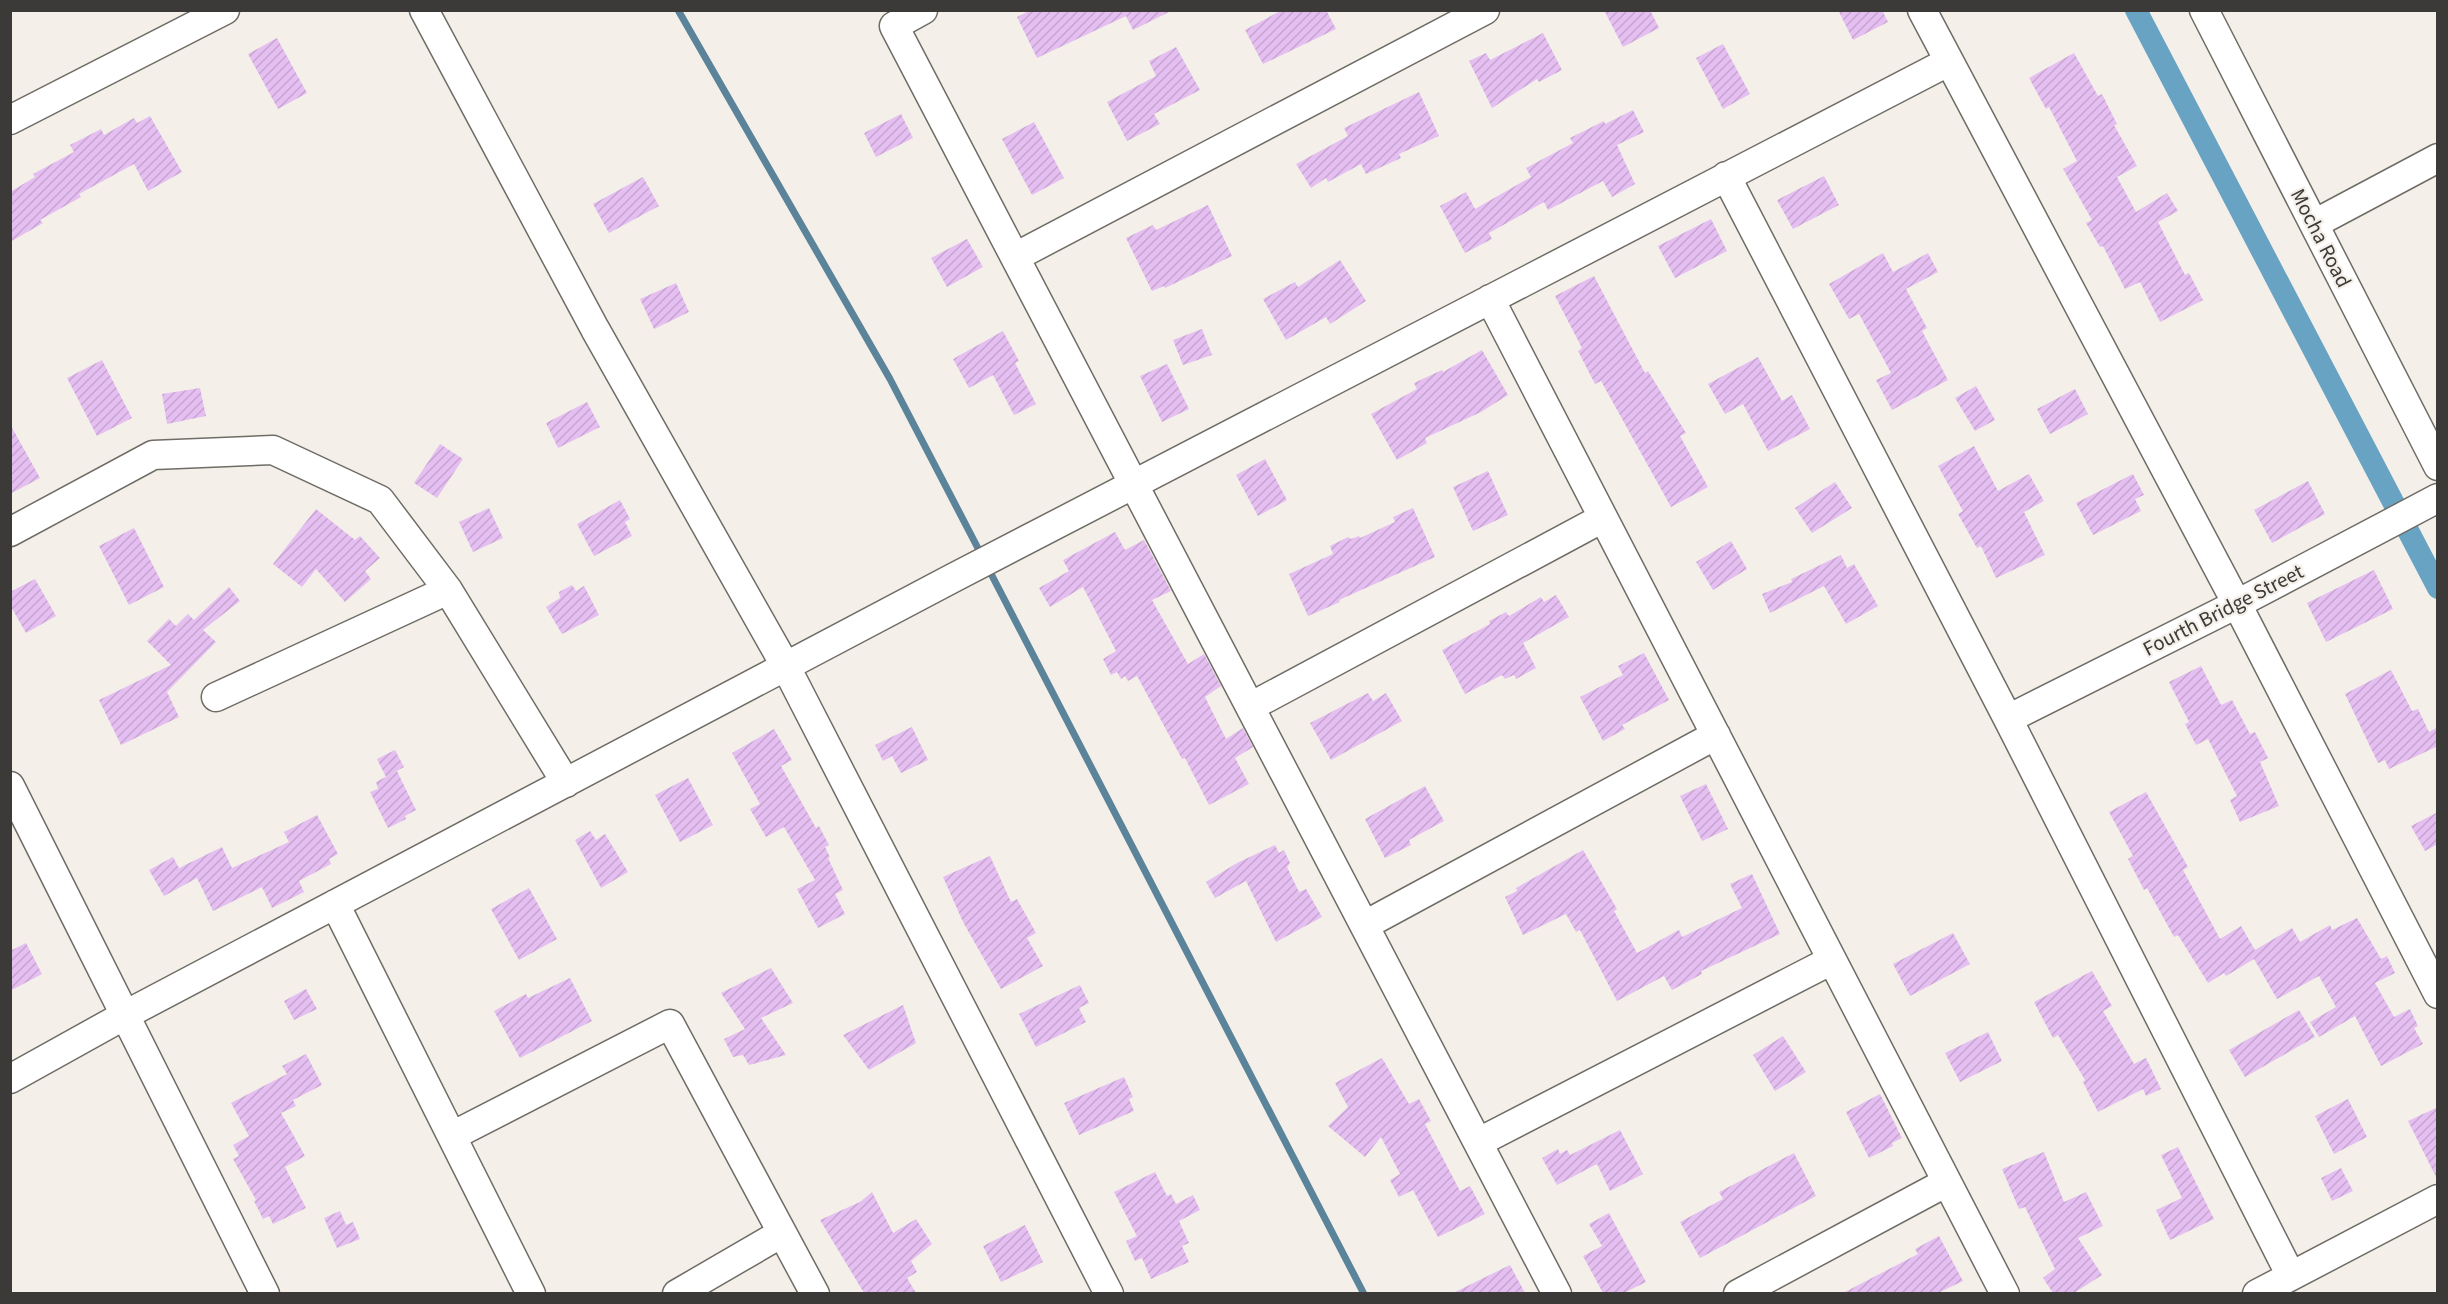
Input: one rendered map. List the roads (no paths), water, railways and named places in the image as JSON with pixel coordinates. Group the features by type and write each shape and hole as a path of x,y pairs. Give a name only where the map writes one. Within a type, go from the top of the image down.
{"street":[{"path":"10,120 225,10"},
{"path":"424,10 601,340 786,667 1109,1293"},
{"path":"923,10 894,26 1557,1293"},
{"path":"1015,257 1485,10"},
{"path":"1922,10 2236,604 2438,994"},
{"name":"Mocha Road","path":"2204,10 2438,466"},
{"path":"10,1078 335,904 1134,484 1948,62"},
{"path":"2314,224 2438,158"},
{"path":"1726,176 2008,719 2291,1276"},
{"path":"1490,299 2005,1293"},
{"path":"10,532 153,455 273,450 380,500 448,590 566,783"},
{"name":"Fourth Bridge Street","path":"2008,719 2236,604 2432,501"},
{"path":"1250,707 1604,518"},
{"path":"216,697 448,590"},
{"path":"1365,925 1716,735"},
{"path":"10,786 127,1014 265,1293"},
{"path":"335,904 531,1293"},
{"path":"1479,1142 1832,960"},
{"path":"452,1136 670,1024 815,1293"},
{"path":"1738,1293 1947,1182"},
{"path":"2257,1293 2438,1199"},
{"path":"677,1293 782,1233"}],"waterway":[{"path":"678,10 890,379 982,556"},
{"path":"2136,10 2438,588"},
{"path":"987,566 1364,1294"}]}
